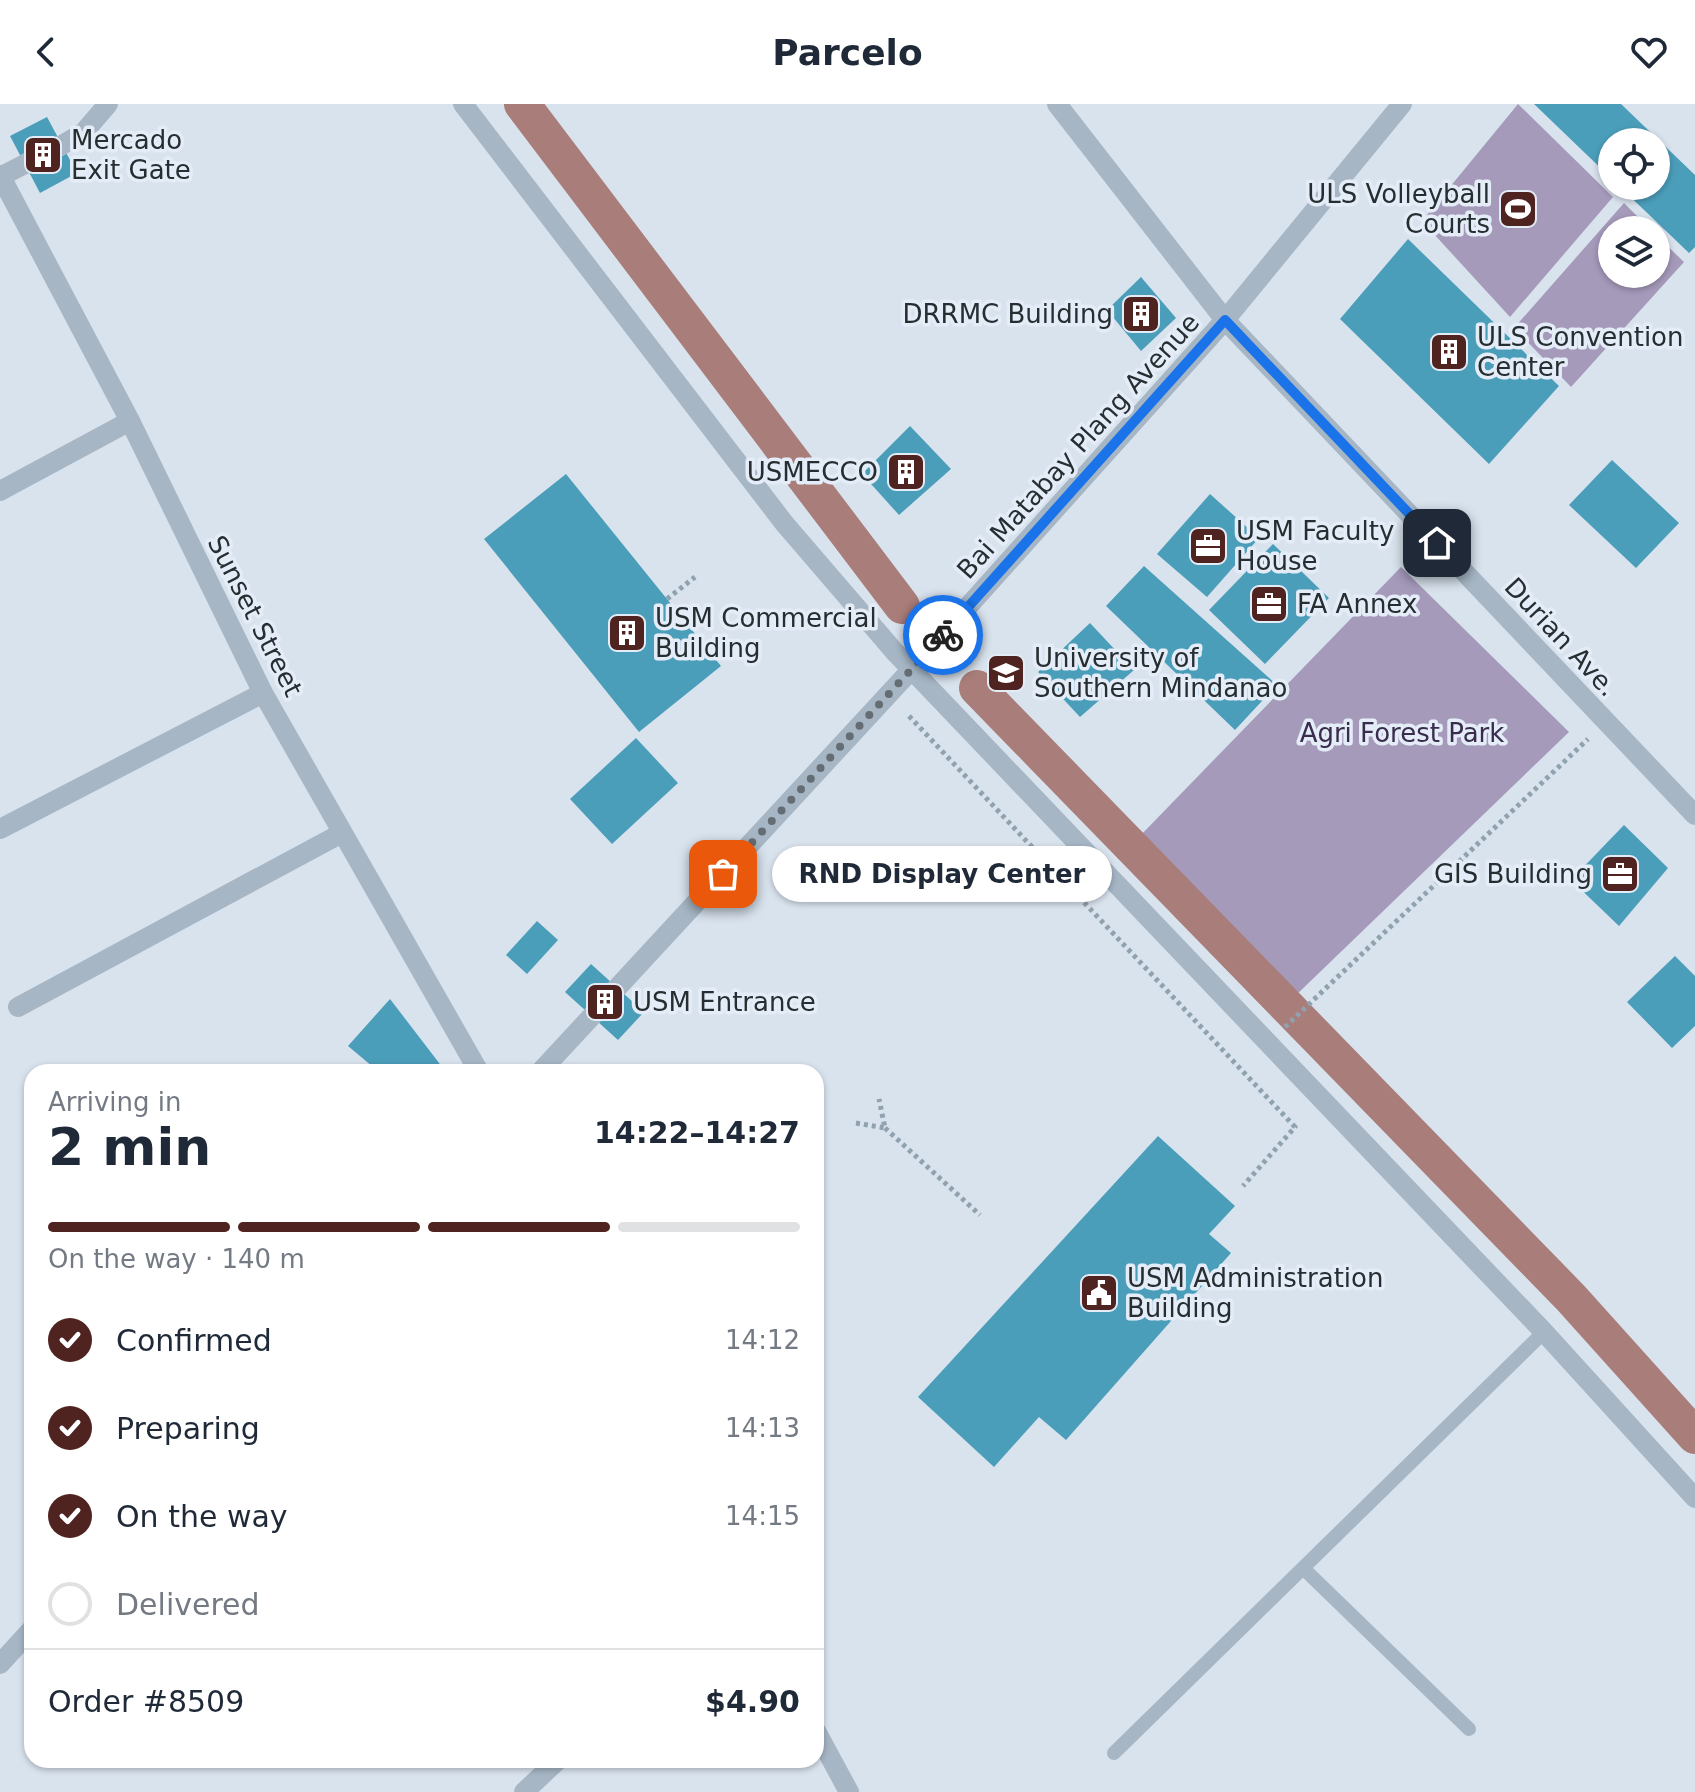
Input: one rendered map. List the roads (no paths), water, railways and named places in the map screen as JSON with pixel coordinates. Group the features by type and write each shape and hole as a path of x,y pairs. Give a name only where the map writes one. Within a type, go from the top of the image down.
{"street":[{"path":"62,145 84,132 108,104"},
{"path":"463,104 784,523 911,670 1544,1332 1695,1498"},
{"name":"Durian Ave.","path":"1057,104 1225,320 1695,815"},
{"name":"Bai Matabay Plang Avenue","path":"617,988 911,670 1225,320 1402,104"},
{"path":"0,176 25,164"},
{"name":"Sunset Street","path":"0,176 130,421 263,693 474,1064"},
{"path":"0,491 130,421"},
{"path":"0,829 263,693"},
{"path":"18,1007 342,833"},
{"path":"547,1064 592,1016"},
{"path":"0,1664 24,1638"},
{"path":"824,1746 849,1792"},
{"path":"524,1792 550,1768"}],"lane":[{"path":"1114,1753 1544,1332"},
{"path":"1303,1568 1469,1729"}],"waterway":[{"path":"522,104 902,606"},
{"path":"977,688 1571,1298 1695,1436"}],"tunnel":[{"path":"25,164 62,145"},
{"path":"592,1016 617,988"}],"place":[{"name":"Mercado Exit Gate","path":"43,155"},
{"name":"ULS Volleyball Courts","path":"1518,209"},
{"name":"DRRMC Building","path":"1141,314"},
{"name":"ULS Convention Center","path":"1449,352"},
{"name":"USMECCO","path":"906,472"},
{"name":"USM Faculty House","path":"1208,546"},
{"name":"FA Annex","path":"1269,604"},
{"name":"USM Commercial Building","path":"627,633"},
{"name":"University of Southern Mindanao","path":"1006,673"},
{"name":"RND Display Center","path":"723,874"},
{"name":"GIS Building","path":"1620,874"},
{"name":"USM Entrance","path":"605,1002"},
{"name":"USM Administration Building","path":"1099,1293"}],"park label":[{"name":"Agri Forest Park","path":"1402,733"}]}
